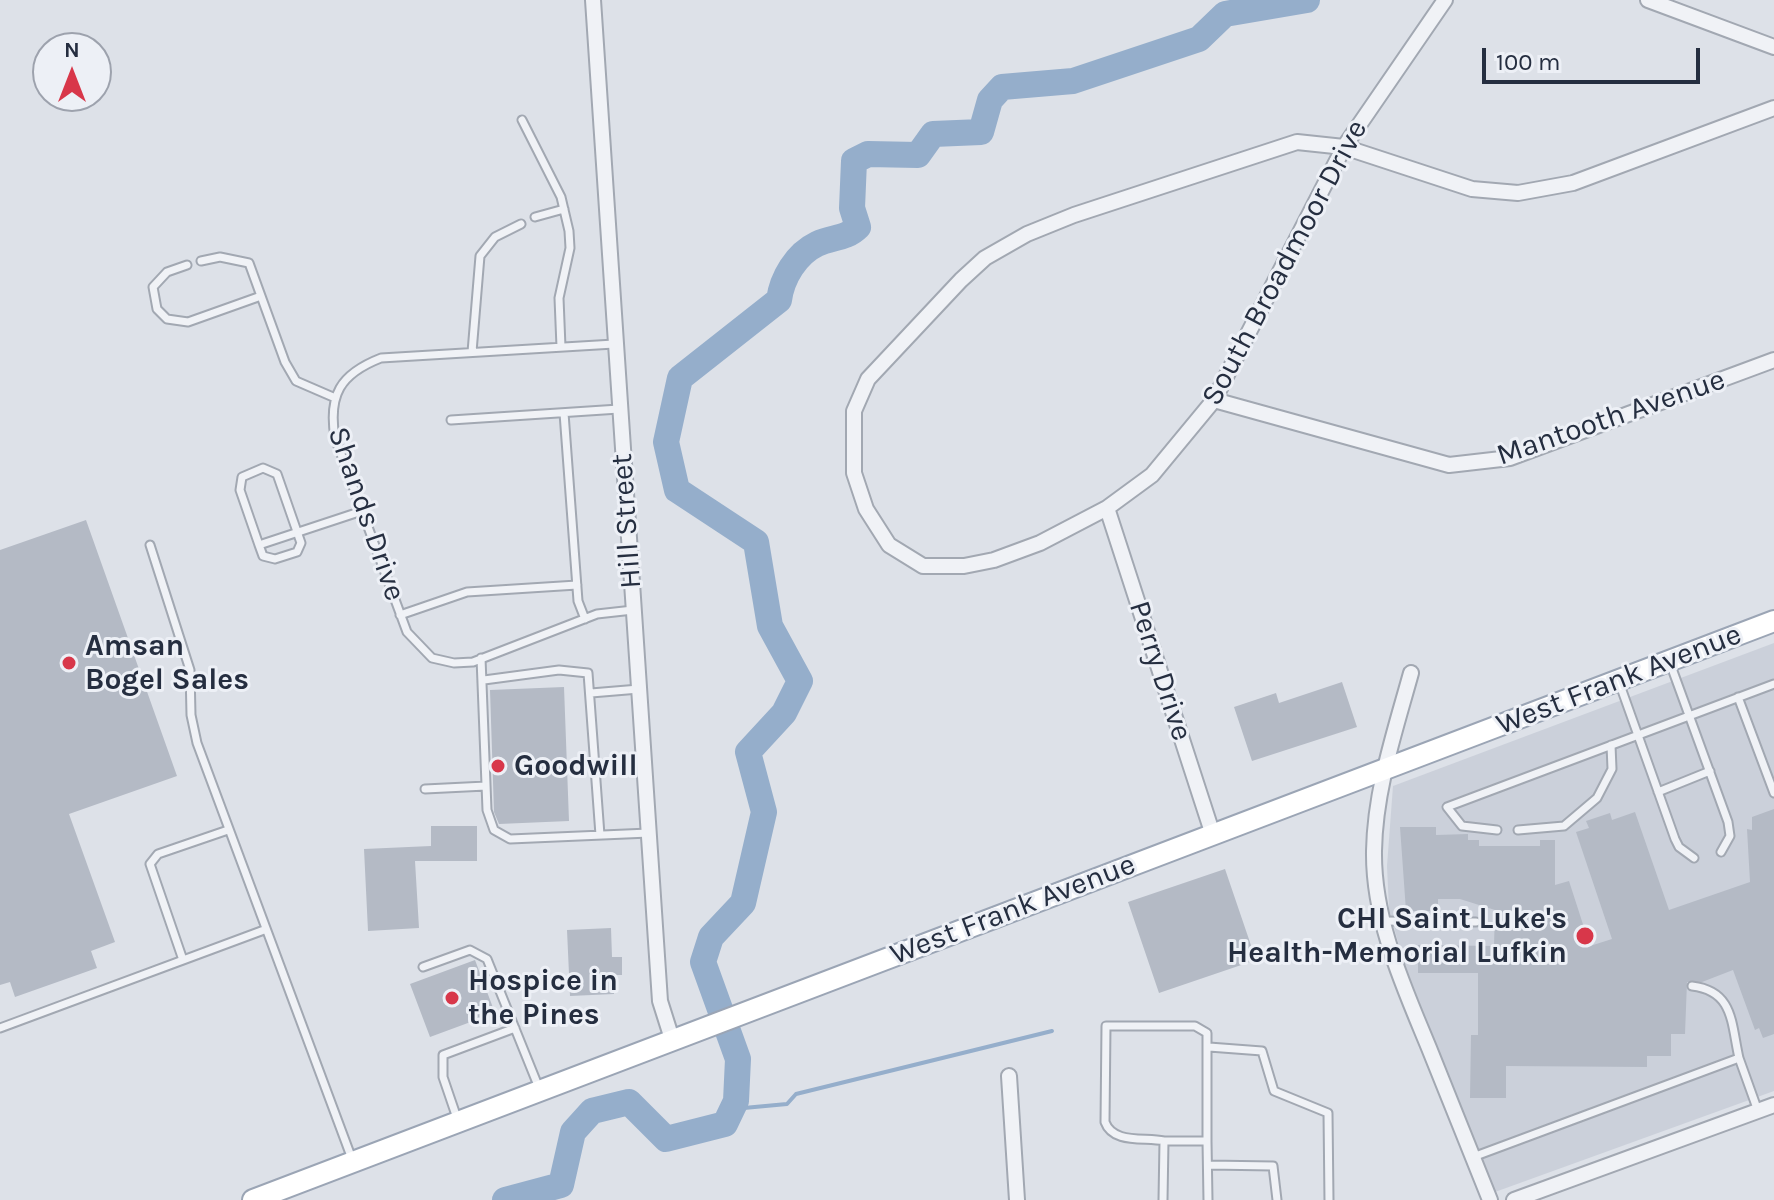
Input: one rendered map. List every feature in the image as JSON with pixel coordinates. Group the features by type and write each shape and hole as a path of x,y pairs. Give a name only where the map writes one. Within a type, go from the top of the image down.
{"main road":[{"name":"West Frank Avenue","path":"253,1200 1774,621"}],"street":[{"name":"Hill Street","path":"593,0 660,1001 672,1039"},
{"name":"South Broadmoor Drive","path":"1445,0 1344,147 1214,400 1152,475 1107,508 1040,543 994,560 937,567 909,559 889,545 863,501 854,473 854,411 868,379 985,258 1027,234 1074,215 1280,146 1309,141 1344,147 1472,189 1518,193 1573,183 1774,108"},
{"path":"1648,0 1774,47"},
{"name":"Mantooth Avenue","path":"1214,400 1449,465 1470,464 1510,458 1774,360"},
{"name":"Perry Drive","path":"1107,508 1213,835"},
{"path":"1411,673 1385,768 1374,852 1383,921 1393,961 1490,1200"},
{"path":"1009,1076 1017,1200"},
{"path":"1514,1200 1774,1105"}],"lane":[{"path":"522,120 564,209 570,248 559,298 561,347"},
{"path":"535,217 564,209"},
{"path":"472,352 480,256 495,237 521,224"},
{"path":"201,261 220,257 249,263 296,381 333,397"},
{"path":"187,265 167,272 153,287 157,309 167,319 188,322 261,296"},
{"name":"Shands Drive","path":"614,344 381,358 360,366 333,397 335,438 400,615 415,643 432,658 454,663 481,658 585,619 615,610 633,610"},
{"path":"451,420 619,409"},
{"path":"564,413 577,585 585,619"},
{"path":"263,468 277,474 301,543 297,552 275,559 263,556 259,545 239,483 242,477 263,468"},
{"path":"259,545 362,511"},
{"path":"150,545 190,670 191,715 197,743 264,930 353,1161"},
{"path":"400,615 467,592 577,585"},
{"path":"481,658 489,822 500,836 510,839 649,833"},
{"path":"1669,660 1728,822 1730,836 1721,852"},
{"path":"484,680 559,670 584,671 589,675 600,835"},
{"path":"1618,680 1679,847 1694,858"},
{"path":"1497,830 1462,826 1447,807 1774,684"},
{"path":"591,693 639,689"},
{"path":"1738,697 1774,793"},
{"path":"1518,830 1564,826 1597,798 1612,769 1611,745"},
{"path":"1658,792 1710,771"},
{"path":"425,789 486,786"},
{"path":"183,960 150,864 158,854 228,830"},
{"path":"1383,921 1476,922"},
{"path":"0,1028 264,930"},
{"path":"423,967 470,950 479,952 487,959 539,1090"},
{"path":"1692,986 1711,988 1724,1000 1739,1058 1758,1111"},
{"path":"1207,1141 1117,1137 1108,1132 1105,1122 1106,1026 1195,1026 1207,1033 1208,1200"},
{"path":"458,1121 443,1077 443,1055 515,1028"},
{"path":"1209,1047 1262,1051 1274,1091 1328,1113 1329,1200"},
{"path":"1473,1157 1739,1058"},
{"path":"1163,1200 1164,1141"},
{"path":"1209,1165 1273,1166 1277,1200"}],"shaded area":[{"name":"CHI Saint Luke's Health-Memorial Lufkin","path":"1774,643 1774,1091 1495,1192 1404,964 1389,909 1387,866 1393,786"}],"building":[{"name":"Amsan Bogel Sales","path":"86,520 177,776 69,814 115,942 91,951 97,968 15,997 10,982 0,985 0,550"},
{"path":"1342,682 1357,727 1252,761 1234,707 1276,693 1279,703"},
{"path":"564,687 569,821 499,824 494,812 490,690"},
{"path":"1774,809 1774,1034 1763,1038 1759,1028 1755,1030 1733,970 1702,982 1687,982 1685,1034 1671,1034 1671,1056 1647,1056 1647,1067 1506,1066 1506,1098 1470,1098 1471,1035 1478,1035 1478,973 1418,973 1418,945 1494,946 1495,910 1460,899 1438,899 1438,911 1406,911 1400,827 1436,827 1436,835 1468,834 1468,840 1479,840 1479,846 1540,846 1540,840 1555,840 1555,885 1569,881 1590,946 1612,939 1576,832 1589,828 1586,821 1610,813 1612,820 1635,812 1669,910 1750,882 1747,829 1752,830 1752,817"},
{"path":"431,826 477,826 477,861 415,861 419,928 368,931 364,849 431,846"},
{"path":"1225,869 1256,960 1159,993 1128,902"},
{"path":"611,928 612,957 622,957 622,975 614,975 614,994 570,996 567,930"},
{"name":"Hospice in the Pines","path":"475,960 495,1013 430,1037 410,984"}],"waterway":[{"path":"505,1200 561,1185 573,1132 592,1111 629,1102 666,1139 725,1124 736,1101 738,1059 703,962 711,937 743,903 764,812 748,752 784,713 800,681 770,626 756,542 677,490 666,442 680,378 779,300 787,275 809,248 844,236 858,227 852,208 854,161 868,154 918,155 933,134 981,132 990,100 1002,87 1073,81 1199,39 1225,14 1307,0"},
{"path":"733,1109 787,1104 796,1094 1052,1031"}],"place":[{"name":"Amsan Bogel Sales","path":"69,663"},
{"name":"Goodwill","path":"498,766"},
{"name":"CHI Saint Luke's Health-Memorial Lufkin","path":"1585,936"},
{"name":"Hospice in the Pines","path":"452,998"}]}
